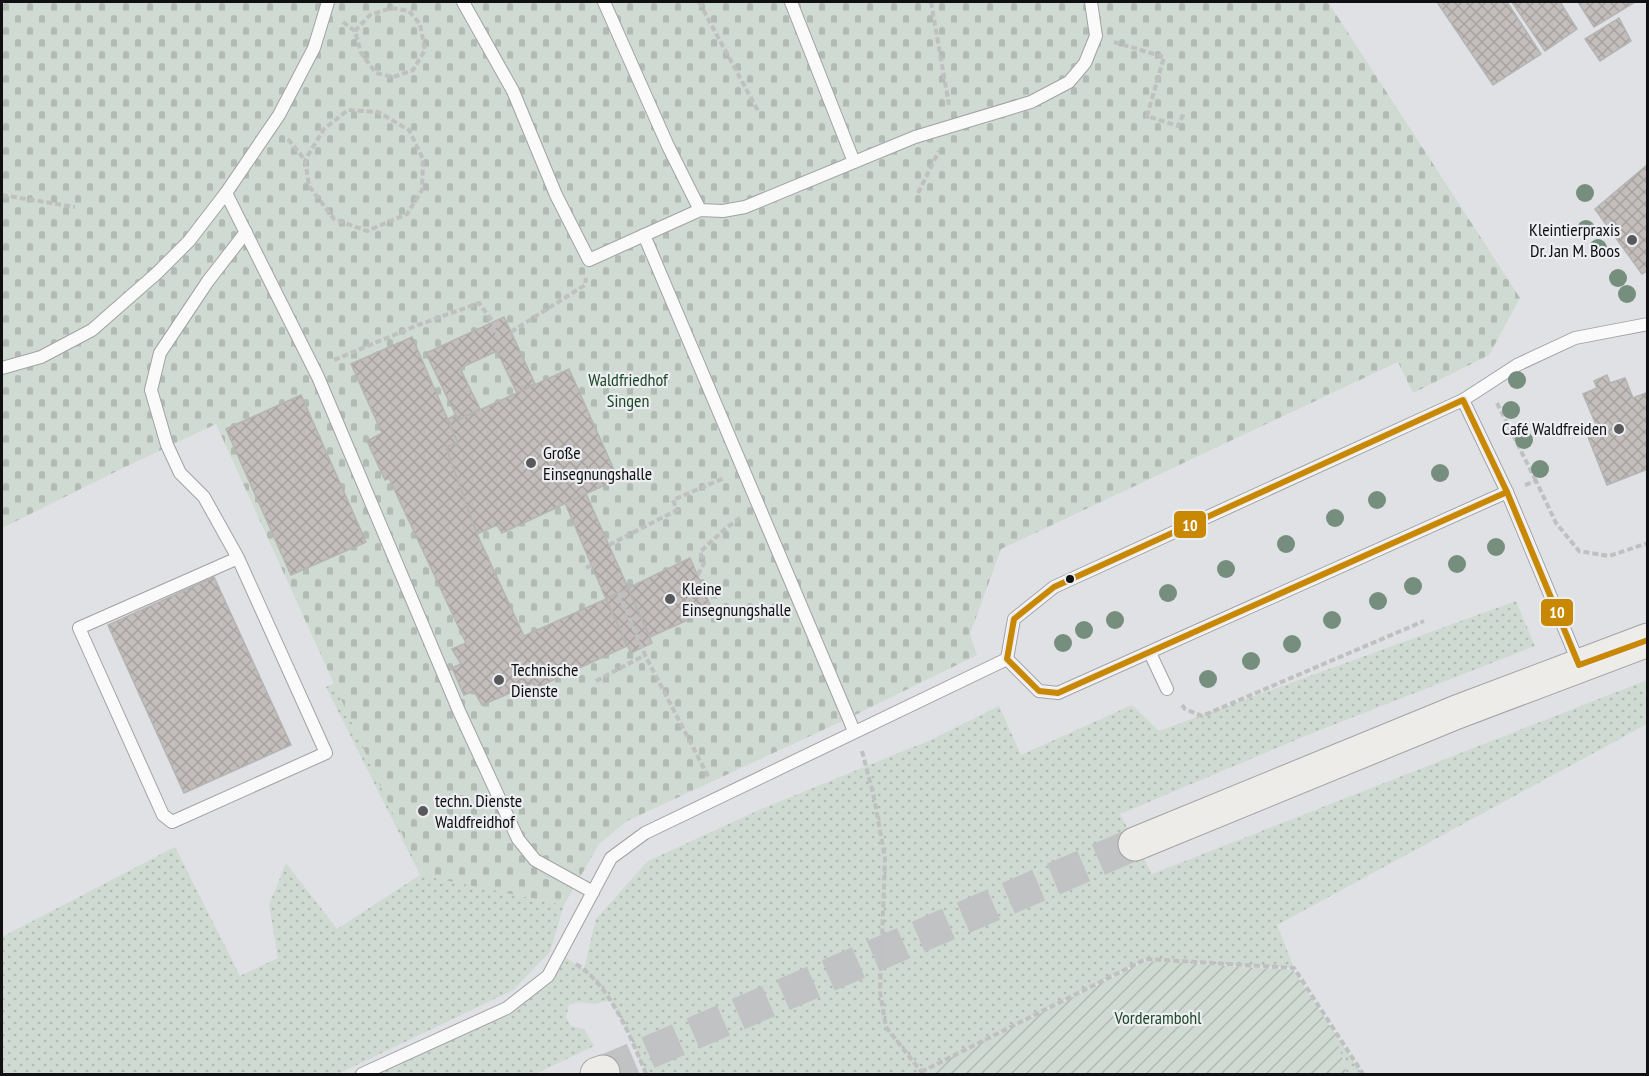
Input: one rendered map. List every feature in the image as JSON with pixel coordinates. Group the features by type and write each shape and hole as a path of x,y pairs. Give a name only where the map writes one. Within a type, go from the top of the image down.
{"main road":[{"path":"1135,844 1406,732 1579,664 1647,640"}],"lane":[{"path":"463,2 513,91 556,195 589,260 700,210 723,211 745,207 915,137 1031,102 1069,82 1085,63 1096,36 1091,2"},
{"path":"604,2 668,146 700,210"},
{"path":"791,2 854,162"},
{"path":"2,368 41,357 92,330 189,241 226,193 274,122 314,48 327,5"},
{"path":"226,193 314,369 459,711 518,839 535,860 593,892"},
{"path":"238,558 79,628 162,815 172,822 326,753 238,558 204,497 180,473 167,444 151,390 160,353 207,281 246,232"},
{"path":"644,235 854,731"},
{"path":"1007,659 1014,620 1054,587 1463,400 1517,365 1575,338 1647,324"},
{"path":"1463,400 1507,492 1579,664"},
{"path":"1007,659 1039,691 1058,693 1507,492"},
{"path":"1150,653 1167,689"},
{"path":"362,1074 507,1008 548,976 611,858 645,833 1007,659"}],"path":[{"path":"699,2 758,111"},
{"path":"918,193 952,126 931,2"},
{"path":"327,5 355,31 361,53 376,73 393,77 413,70 425,50 420,24 409,11 391,8 370,15 355,31"},
{"path":"1096,36 1164,57 1147,116 1178,126 1184,113"},
{"path":"274,122 304,160 309,186 334,219 367,231 407,214 422,190 423,159 409,130 378,112 348,110 324,129 304,160"},
{"path":"2,195 75,207"},
{"path":"511,332 585,285 589,260"},
{"path":"314,369 418,325 479,303 493,322 499,338"},
{"path":"1488,384 1556,523 1579,551 1609,556 1647,543"},
{"path":"609,545 677,510 674,500 744,468"},
{"path":"1507,492 1536,481"},
{"path":"698,575 704,563 700,552 726,528 746,515 761,509"},
{"path":"586,568 592,566"},
{"path":"619,593 645,655 719,798"},
{"path":"1167,689 1185,709 1202,716 1424,621"},
{"path":"596,681 645,655"},
{"path":"854,731 874,797 885,858 880,992 886,1027 922,1073 1146,958 1294,968 1363,1074"},
{"path":"560,954 584,969 610,1000 628,1032 646,1074"}],"green space":[{"name":"Waldfriedhof Singen","path":"2,2 1328,2 1520,298 1489,355 1413,393 1398,362 1001,549 970,634 977,655 849,718 627,821 599,844 564,905 421,875 216,424 2,528"},
{"path":"1516,601 1535,646 1310,734 1120,814 1152,874 1647,680 1647,724 1277,925 1294,968 1146,961 1146,959 917,1074 646,1074 628,1032 610,1000 595,1004 579,1002 569,1005 566,1017 571,1026 584,1029 594,1046 535,1074 362,1074 507,1008 548,976 560,954 584,969 596,919 648,861 759,810 933,739 999,706 1021,755 1132,705 1159,731"},
{"path":"395,654 521,896 564,905 550,952 513,990 338,1074 2,1074 2,937 175,847 240,976 278,958 269,905 286,863 337,929 420,875 326,687"},
{"name":"Vorderambohl","path":"1146,961 1293,970 1335,1034 1347,1074 917,1074"},
{"path":"1335,1034 1362,1074 1347,1074"}],"building":[{"path":"1437,2 1507,2 1541,54 1493,85"},
{"path":"1512,2 1560,2 1577,29 1545,51"},
{"path":"1578,2 1635,2 1594,27"},
{"path":"1619,18 1631,41 1600,61 1585,39"},
{"name":"Kleintierpraxis Dr. Jan M. Boos","path":"1648,164 1648,270 1642,274 1595,209"},
{"path":"504,317 535,384 517,393 497,351 460,368 480,409 458,420 426,353"},
{"path":"412,337 458,443 446,447 477,534 524,636 606,599 627,646 536,688 533,683 482,705 474,691 464,695 452,668 461,664 452,649 466,643 389,478 385,480 367,441 382,433 351,364"},
{"name":"Große Einsegnungshalle","path":"569,369 618,479 502,533 497,525 477,534 446,447 458,443 448,419 455,415 458,420"},
{"name":"Café Waldfreiden","path":"1607,375 1610,383 1625,378 1633,398 1648,392 1648,469 1607,485 1586,432 1597,427 1583,394 1597,388 1594,381"},
{"path":"301,395 366,542 291,575 226,429"},
{"path":"586,494 628,588 606,599 565,503"},
{"name":"Kleine Einsegnungshalle","path":"690,558 712,609 650,637 628,588"},
{"path":"214,577 291,745 184,793 108,625"},
{"path":"628,588 652,643 631,653 606,599"}],"tunnel":[{"path":"603,1072 1135,844"}],"transit line":[{"name":"10","path":"1463,400 1507,492 1058,693 1039,691 1007,659 1014,619 1054,587 1463,400"},
{"name":"10","path":"1507,492 1579,665 1648,640"}],"place":[{"name":"Kleintierpraxis Dr. Jan M. Boos","path":"1632,240"},
{"name":"Café Waldfreiden","path":"1619,429"},
{"name":"Große Einsegnungshalle","path":"531,463"},
{"name":"Kleine Einsegnungshalle","path":"670,599"},
{"name":"Technische Dienste","path":"499,680"},
{"name":"techn. Dienste Waldfreidhof","path":"423,811"}]}
